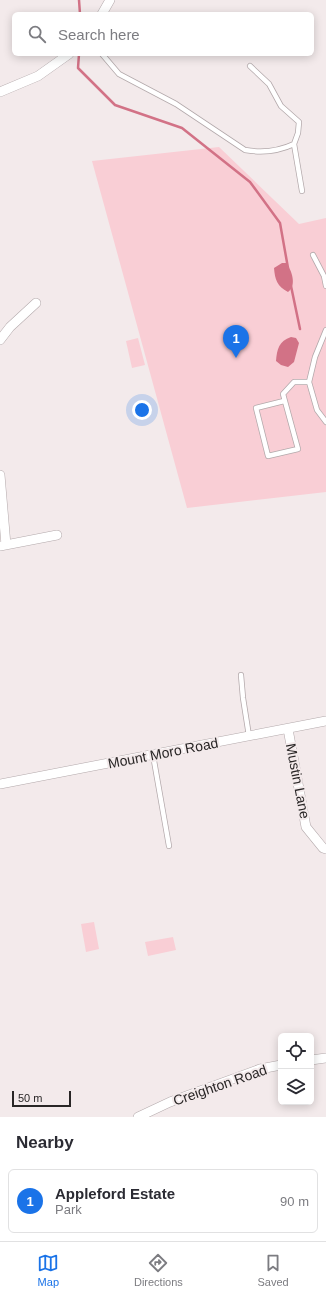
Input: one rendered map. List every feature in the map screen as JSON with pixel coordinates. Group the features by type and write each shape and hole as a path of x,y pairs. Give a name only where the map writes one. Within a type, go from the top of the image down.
{"street":[{"path":"103,12 110,0"},
{"path":"0,92 38,76 67,56"},
{"path":"0,340 10,327 36,303"},
{"path":"0,475 3,545 57,535"},
{"name":"Mount Moro Road","path":"0,784 326,721"},
{"name":"Mustin Lane","path":"288,729 306,827 323,848 326,849"},
{"path":"314,1060 326,1058"},
{"name":"Creighton Road","path":"138,1117 170,1102 253,1071 278,1066"}],"lane":[{"path":"104,56 119,74 176,104 245,150 256,152 274,150 294,144"},
{"path":"250,66 269,84 274,96 281,106 299,122 298,134 294,144 302,191"},
{"path":"313,255 324,276 326,286"},
{"path":"326,330 315,357 309,382 317,410 326,422"},
{"path":"284,401 256,408 268,456 298,448 283,394 294,382 309,382"},
{"path":"241,674 243,698 250,736"},
{"path":"153,755 169,846"}],"shaded area":[{"path":"219,147 299,224 326,218 326,492 187,508 92,161"},
{"path":"282,263 286,263 293,278 291,289 288,292 279,285 275,276 274,268"},
{"path":"291,337 296,338 299,343 294,362 288,367 281,365 276,361 279,346"},
{"path":"138,338 145,365 132,368 126,341"},
{"path":"94,922 99,949 86,952 81,924"},
{"path":"173,937 176,950 148,956 145,942"}],"waterway":[{"path":"79,0 80,12"},
{"path":"79,56 78,68 115,105 182,128 250,182 280,223 288,268"},
{"path":"291,286 300,329"}],"place":[{"name":"Appleford Estate","path":"236,358"}]}
